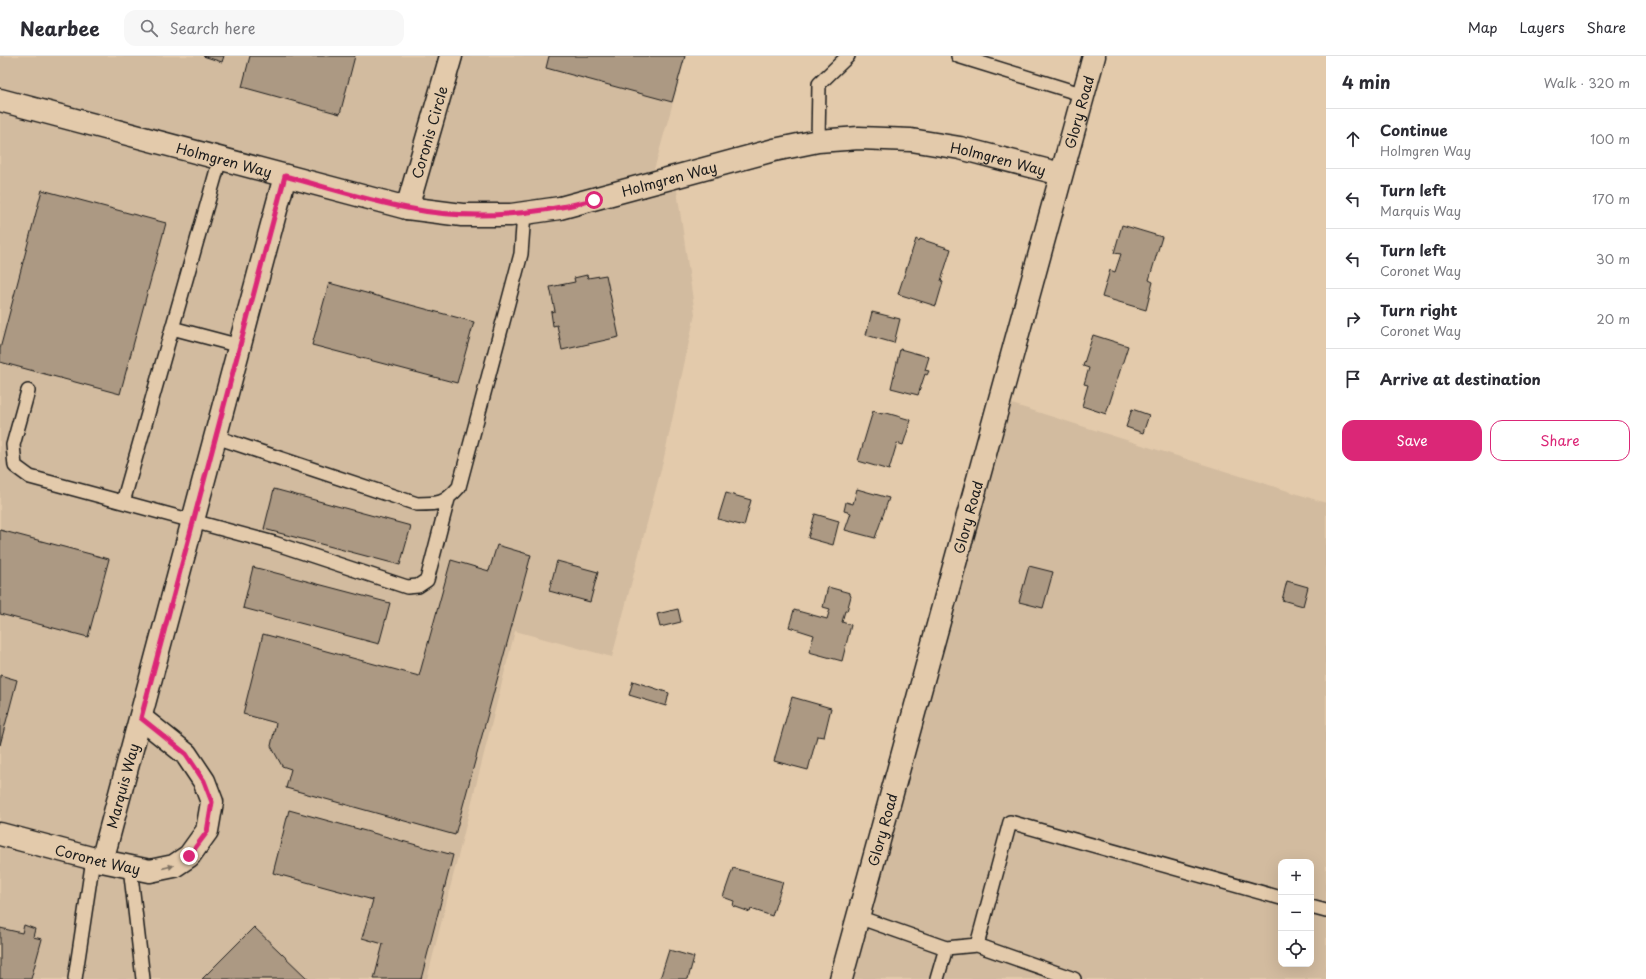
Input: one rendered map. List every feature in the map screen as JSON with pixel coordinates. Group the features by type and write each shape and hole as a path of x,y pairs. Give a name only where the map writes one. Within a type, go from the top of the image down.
{"street":[{"name":"Coronis Circle","path":"406,208 451,56"},
{"name":"Glory Road","path":"841,979 1094,56"},
{"name":"Holmgren Way","path":"0,100 406,208 462,215 524,213 560,208 587,202 774,150 818,142 859,138 911,140 960,148 1061,174"},
{"name":"Marquis Way","path":"98,860 141,718 285,176"},
{"name":"Coronet Way","path":"0,834 98,860 150,871 174,866 189,856 207,832 212,802 204,781 186,754 141,718"}],"lane":[{"path":"818,142 819,84 848,56"},
{"path":"958,56 1084,94"},
{"path":"123,502 220,159"},
{"path":"216,437 417,504 436,504 448,499 459,487 521,254 524,213"},
{"path":"172,328 240,346"},
{"path":"28,391 13,445 15,466 30,477 274,543 407,587 418,586 427,580 448,499"},
{"path":"977,945 1010,822 1278,897"},
{"path":"75,979 98,860"},
{"path":"130,867 143,979"},
{"path":"1314,908 1326,911"},
{"path":"858,917 946,948 977,945 1074,979"},
{"path":"937,979 946,948"}],"shaded area":[{"path":"0,56 686,56 650,184 675,177 695,314 663,462 612,657 515,631 427,979 0,979"},
{"path":"999,400 1326,503 1326,979 841,979"}],"building":[{"path":"203,56 224,56 222,62"},
{"path":"250,56 355,56 340,114 242,87"},
{"path":"549,56 685,56 672,102 546,68"},
{"path":"42,190 166,223 120,394 0,362 0,349"},
{"path":"1122,225 1162,237 1149,280 1153,282 1146,310 1102,297 1110,270 1115,272 1121,254 1114,253"},
{"path":"916,239 951,249 941,281 943,282 936,306 898,294"},
{"path":"587,275 588,278 606,275 619,337 562,350 557,325 553,326 551,312 555,311 550,287 575,282 574,278"},
{"path":"329,283 474,322 457,383 312,345"},
{"path":"872,312 900,319 894,343 866,335"},
{"path":"1093,335 1128,346 1106,414 1082,406 1088,385 1084,384 1089,368 1083,366"},
{"path":"900,349 929,357 925,370 929,371 927,375 925,374 918,395 891,388"},
{"path":"1132,409 1149,415 1143,433 1126,427"},
{"path":"873,411 882,414 883,412 911,420 903,445 897,443 889,470 858,461"},
{"path":"274,489 411,526 400,565 264,529"},
{"path":"857,489 889,498 875,538 845,530 851,513 844,511 846,502 853,504"},
{"path":"726,493 751,500 744,526 718,519"},
{"path":"815,514 839,521 833,545 808,538"},
{"path":"0,530 109,559 88,637 0,614"},
{"path":"497,545 531,555 455,835 286,788 291,769 282,766 271,746 276,723 243,714 263,634 419,676 451,560 489,571"},
{"path":"557,561 598,572 590,602 549,591"},
{"path":"1029,566 1053,572 1043,608 1019,602"},
{"path":"253,567 390,603 379,644 243,608"},
{"path":"1287,581 1308,587 1303,606 1282,600"},
{"path":"828,587 850,593 851,596 842,622 851,625 842,661 809,652 814,635 789,627 794,610 827,619 830,609 823,607"},
{"path":"678,609 681,622 660,627 657,614"},
{"path":"0,675 17,680 0,745"},
{"path":"633,681 669,693 666,706 629,695"},
{"path":"792,697 831,708 824,737 817,736 808,770 774,761"},
{"path":"289,810 453,855 421,979 374,979 383,944 362,938 373,900 273,873"},
{"path":"733,868 783,882 772,916 751,909 750,912 733,906 734,901 723,897"},
{"path":"24,925 35,929 33,937 42,939 31,979 0,979 0,928 22,933"},
{"path":"254,927 308,979 202,979"},
{"path":"669,950 694,957 688,979 660,979"}],"route":[{"path":"189,856 207,832 212,802 204,781 186,754 141,718 285,176 406,208 462,215 512,215 560,208 594,200"}]}
